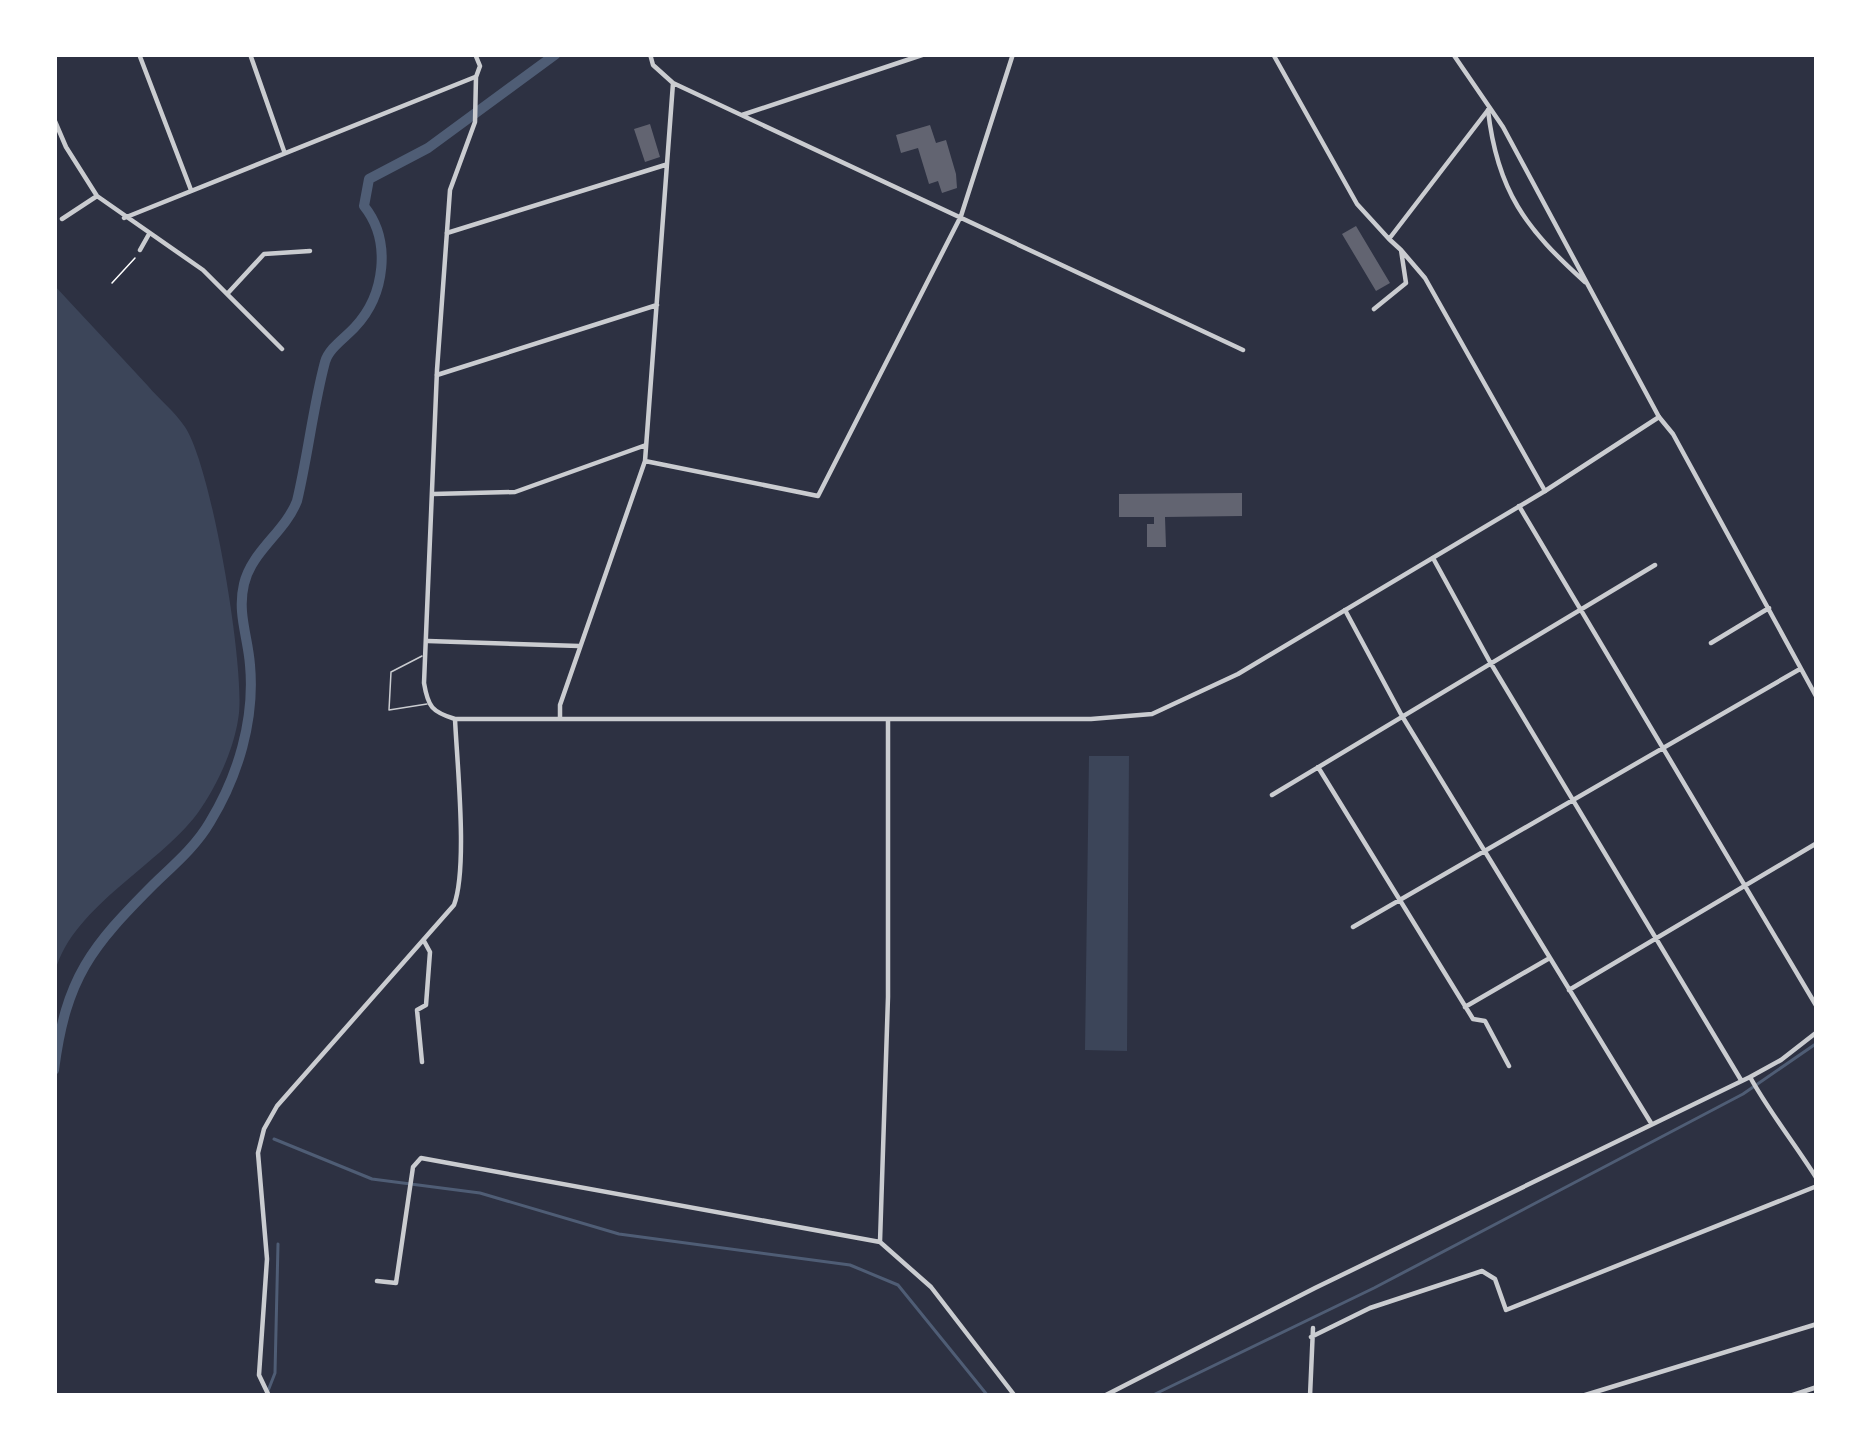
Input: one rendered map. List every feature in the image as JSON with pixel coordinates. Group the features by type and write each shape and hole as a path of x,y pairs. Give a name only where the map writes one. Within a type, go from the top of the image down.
{"street":[{"path":"139,54 191,190"},
{"path":"250,54 284,152"},
{"path":"475,54 480,66 475,122 450,190 425,654 427,704 434,712 455,719 1090,719 1152,714 1238,674 1545,491 1659,417"},
{"path":"650,54 653,65 674,83 1243,350"},
{"path":"742,115 925,54"},
{"path":"645,461 818,496 961,216 1013,54"},
{"path":"1273,54 1357,204 1425,278 1545,491"},
{"path":"1453,54 1503,128 1817,698"},
{"path":"124,218 476,76"},
{"path":"560,718 560,705 645,461 674,83"},
{"path":"1389,239 1488,110"},
{"path":"1488,110 1492,146 1529,229 1588,284"},
{"path":"54,119 97,196 203,270 282,349"},
{"path":"447,233 667,164"},
{"path":"62,219 97,196"},
{"path":"140,250 148,234"},
{"path":"1374,309 1406,283 1401,250"},
{"path":"228,293 264,254 310,251"},
{"path":"437,375 657,305"},
{"path":"433,494 514,492 646,445"},
{"path":"1519,506 1817,1007"},
{"path":"1433,558 1490,662 1742,1081"},
{"path":"1272,795 1655,565"},
{"path":"1711,643 1769,608"},
{"path":"1345,610 1402,716 1651,1124"},
{"path":"428,641 580,646"},
{"path":"1353,927 1800,669"},
{"path":"880,1242 888,997 888,718"},
{"path":"267,1393 259,1375 267,1247 258,1160 264,1130 277,1106 424,941 458,896 455,719"},
{"path":"1318,767 1473,1019 1485,1022 1509,1066"},
{"path":"1569,990 1817,843"},
{"path":"422,1062 416,1010 426,1005 430,952 424,941"},
{"path":"1466,1007 1550,958"},
{"path":"1104,1396 1750,1077 1817,1032"},
{"path":"1311,1337 1370,1307 1482,1271 1495,1279 1506,1310 1817,1182 1750,1077"},
{"path":"376,1281 396,1283 412,1170 421,1158 439,1161 880,1242 931,1287 1015,1396"},
{"path":"1582,1396 1817,1324"},
{"path":"1310,1396 1313,1328"},
{"path":"1790,1396 1817,1387"}],"lane":[{"path":"425,654 391,671 389,710 427,704"}],"path":[{"path":"112,284 140,250"}],"shaded area":[{"path":"54,285 177,416 195,449 224,566 239,713 224,766 197,814 94,910 62,953 54,977"},
{"path":"1089,756 1129,756 1127,1051 1085,1050"}],"building":[{"path":"650,124 660,157 645,162 634,129"},
{"path":"930,125 936,143 946,140 956,174 957,188 942,193 938,181 929,184 918,148 901,153 896,135"},
{"path":"1356,226 1390,283 1376,291 1342,234"},
{"path":"1242,493 1242,516 1165,517 1166,547 1147,547 1147,524 1154,524 1154,517 1119,517 1119,494"}],"waterway":[{"path":"54,1070 66,1011 85,966 114,926 198,839 236,767 251,686 242,615 244,584 297,501 327,357 365,314 378,284 379,235 364,206 369,179 428,148 556,54"},
{"path":"1151,1396 1374,1288 1743,1094 1817,1043"},
{"path":"274,1139 372,1179 480,1193 619,1234 850,1265 898,1285 988,1396"},
{"path":"266,1396 275,1373 278,1244"}]}
